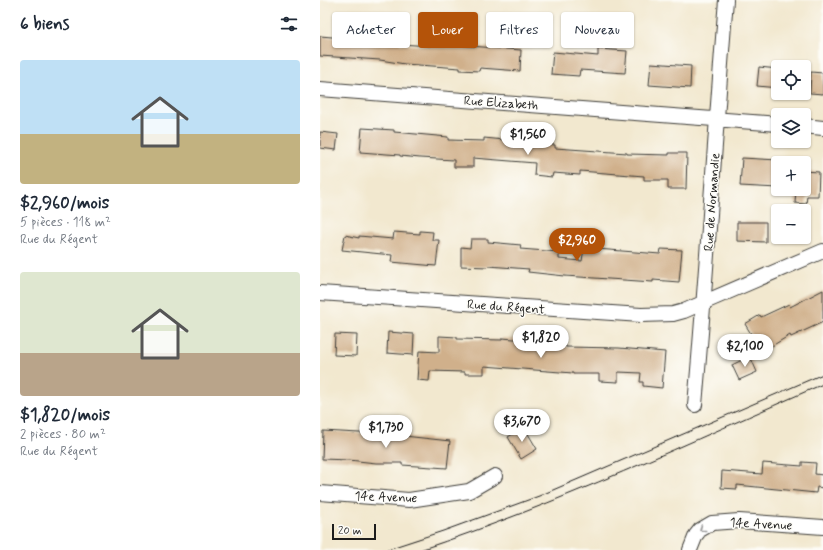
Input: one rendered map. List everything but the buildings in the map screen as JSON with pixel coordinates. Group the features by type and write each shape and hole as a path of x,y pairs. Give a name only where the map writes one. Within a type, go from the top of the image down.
{"street":[{"name":"Rue de Normandie","path":"695,405 726,0"},
{"name":"Rue Elizabeth","path":"320,89 771,123"},
{"path":"811,127 823,128"},
{"name":"Rue du Régent","path":"320,293 640,315 673,314 684,312 823,250"},
{"name":"14e Avenue","path":"320,493 409,500 469,491 495,476"},
{"name":"14e Avenue","path":"690,550 696,535 712,523 739,521 823,527"}],"tram line":[{"path":"385,550 443,531 539,496 823,374"},
{"path":"420,550 573,493 823,384"}]}
